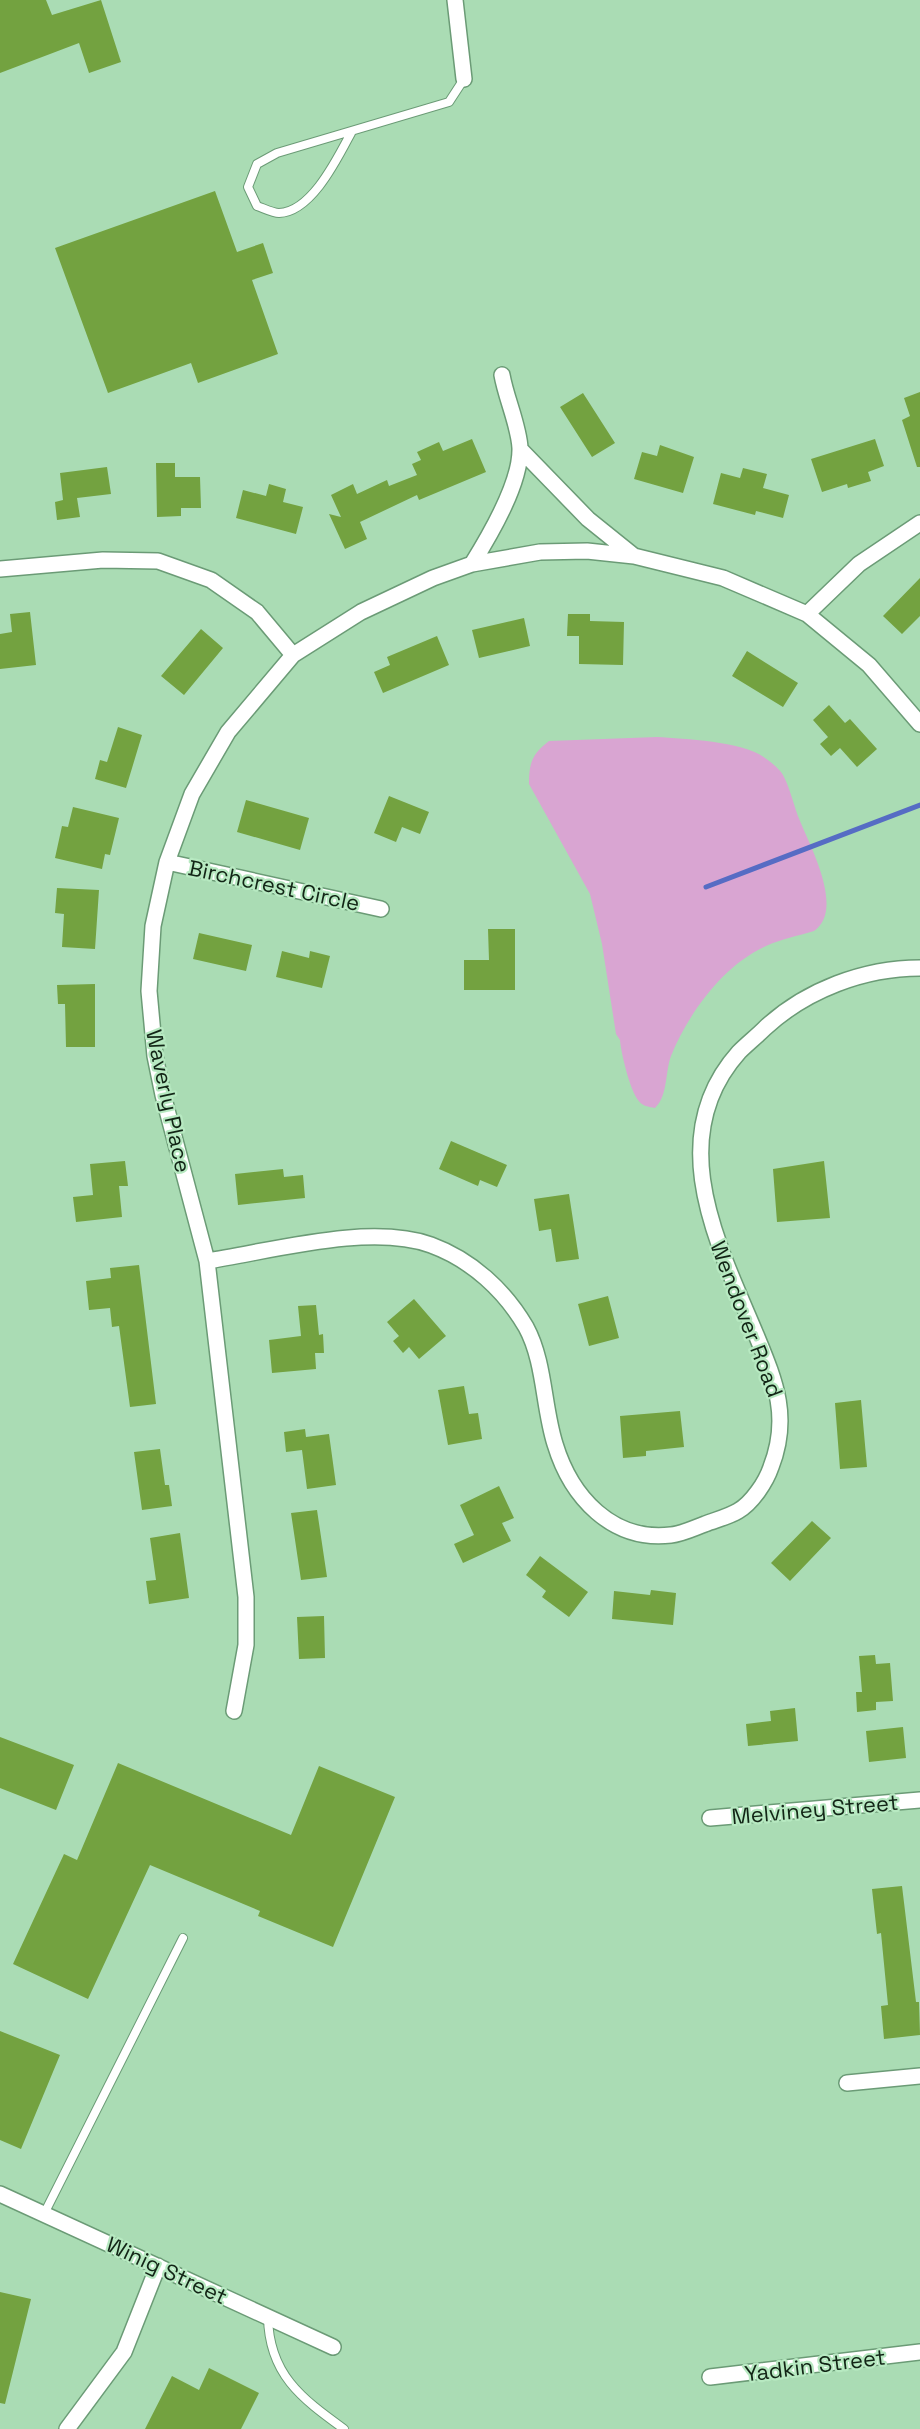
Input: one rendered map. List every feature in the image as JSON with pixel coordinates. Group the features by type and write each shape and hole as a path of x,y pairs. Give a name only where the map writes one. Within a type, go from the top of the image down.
{"street":[{"path":"455,0 464,79"},
{"path":"472,564 496,525 513,482 520,449 502,375"},
{"path":"520,449 588,519 634,556"},
{"path":"807,614 859,564 920,523"},
{"name":"Waverly Place","path":"234,1711 246,1645 246,1597 207,1262 155,1056 149,991 153,926 167,862 192,794 228,732 293,655 360,612 433,578 472,564 540,552 587,551 634,556 723,578 807,614 869,665 920,724"},
{"path":"0,569 103,560 158,561 211,580 257,612 293,655"},
{"name":"Birchcrest Circle","path":"167,862 381,909"},
{"name":"Wendover Road","path":"207,1262 345,1239 388,1236 431,1245 470,1264 502,1293 527,1329 538,1359 542,1392 555,1447 580,1497 606,1522 638,1535 674,1535 740,1510 766,1480 780,1443 780,1403 768,1364 711,1226 701,1183 701,1139 712,1093 738,1054 783,1012 837,983 897,968 920,968"},
{"name":"Melviney Street","path":"710,1818 920,1800"},
{"path":"847,2083 920,2076"},
{"name":"Winig Street","path":"0,2194 333,2347"},
{"path":"67,2429 124,2352 158,2266"},
{"name":"Yadkin Street","path":"710,2378 920,2352"}],"lane":[{"path":"351,133 330,173 300,206 279,213 257,206 248,187 257,164 277,153 351,133 449,102 464,79"},
{"path":"44,2214 183,1938"},
{"path":"268,2317 268,2338 276,2361 290,2385 315,2409 344,2429"}],"shaded area":[{"path":"657,737 698,740 743,748 765,758 783,774 817,861 826,894 826,908 823,921 814,931 784,939 750,954 735,965 709,992 678,1040 669,1062 662,1097 655,1108 640,1102 629,1080 620,1040 616,1034 602,944 590,894 529,784 533,760 539,750 549,741"}],"building":[{"path":"0,0 46,0 52,15 101,0 121,62 89,73 79,43 0,73"},
{"path":"215,191 237,252 263,243 273,273 252,280 278,354 198,383 191,363 108,393 55,248"},
{"path":"920,392 920,467 917,467 902,420 910,416 904,398"},
{"path":"583,393 615,443 592,457 560,407"},
{"path":"472,439 486,472 419,500 417,495 360,522 367,539 345,549 329,514 341,517 331,495 353,484 357,494 387,480 389,486 417,475 412,464 421,460 417,452 439,442 443,451"},
{"path":"875,439 884,466 868,472 871,481 848,488 847,484 822,492 811,459"},
{"path":"660,445 694,457 683,493 634,479 642,452 657,456"},
{"path":"156,463 175,463 175,477 200,477 201,508 181,508 181,516 157,517"},
{"path":"107,467 111,494 77,498 80,517 57,520 55,502 63,500 60,473"},
{"path":"743,468 767,474 763,488 789,495 783,518 756,511 755,515 713,504 721,473 740,478"},
{"path":"269,484 286,489 283,502 303,507 296,534 236,518 243,490 266,496"},
{"path":"920,578 920,616 902,634 883,616"},
{"path":"30,612 36,665 0,669 0,634 12,632 10,614"},
{"path":"568,614 590,614 590,621 624,622 623,665 579,664 579,636 567,636"},
{"path":"524,618 530,646 479,658 472,630"},
{"path":"201,629 223,648 184,695 161,676"},
{"path":"437,636 449,665 383,693 374,672 390,665 387,657"},
{"path":"747,651 798,683 783,707 732,676"},
{"path":"829,705 845,723 850,719 877,749 857,767 840,748 831,756 820,744 828,737 813,720"},
{"path":"118,727 142,735 126,788 95,779 100,760 107,762"},
{"path":"389,796 429,812 420,834 402,827 396,842 374,833"},
{"path":"246,800 309,818 300,850 237,832"},
{"path":"73,807 119,818 110,855 105,854 102,869 55,858 62,826 68,827"},
{"path":"57,888 99,890 95,949 62,947 64,914 55,913"},
{"path":"488,929 515,929 515,990 464,990 464,960 489,960"},
{"path":"199,933 252,945 246,971 193,959"},
{"path":"282,951 309,958 310,951 330,956 322,988 276,977"},
{"path":"95,984 95,1047 66,1047 65,1004 58,1004 57,985"},
{"path":"451,1141 507,1165 497,1187 480,1180 478,1186 439,1169"},
{"path":"125,1161 128,1186 119,1186 122,1217 76,1222 73,1197 93,1195 90,1164"},
{"path":"824,1161 830,1218 777,1222 773,1169"},
{"path":"283,1169 284,1177 303,1175 305,1198 238,1205 235,1174"},
{"path":"569,1194 579,1259 556,1262 551,1229 539,1231 534,1199"},
{"path":"139,1265 156,1404 130,1407 119,1326 112,1327 110,1308 89,1310 86,1281 111,1278 110,1268"},
{"path":"608,1296 619,1338 589,1346 578,1304"},
{"path":"414,1299 446,1336 419,1359 409,1347 403,1353 393,1341 399,1336 387,1322"},
{"path":"316,1305 319,1335 323,1334 324,1353 315,1353 316,1369 272,1373 269,1340 301,1336 298,1306"},
{"path":"464,1386 469,1414 478,1413 482,1439 448,1445 438,1390"},
{"path":"861,1400 867,1467 840,1469 835,1403"},
{"path":"680,1411 684,1447 646,1451 646,1456 623,1458 620,1416"},
{"path":"305,1429 306,1437 329,1434 336,1485 307,1489 302,1450 286,1452 284,1432"},
{"path":"160,1449 165,1485 169,1485 172,1506 142,1510 134,1452"},
{"path":"499,1486 514,1518 502,1523 511,1541 463,1563 454,1544 474,1535 460,1505"},
{"path":"317,1510 327,1577 301,1580 291,1513"},
{"path":"812,1521 831,1538 790,1581 771,1563"},
{"path":"180,1533 189,1598 149,1604 146,1581 156,1580 150,1538"},
{"path":"540,1556 588,1592 569,1617 542,1597 546,1591 526,1575"},
{"path":"651,1590 676,1593 673,1625 612,1619 614,1591 650,1595"},
{"path":"324,1616 325,1658 299,1659 297,1617"},
{"path":"875,1655 876,1664 890,1663 893,1701 876,1702 876,1710 857,1712 856,1692 862,1692 859,1656"},
{"path":"795,1708 798,1741 748,1746 746,1724 771,1721 770,1711"},
{"path":"903,1727 906,1758 869,1762 866,1731"},
{"path":"0,1737 74,1765 56,1810 0,1788"},
{"path":"118,1763 291,1835 319,1766 395,1797 333,1947 258,1916 260,1911 150,1865 88,1999 13,1964 64,1854 77,1860"},
{"path":"902,1886 916,2002 919,2002 920,2035 884,2039 881,2006 888,2005 881,1933 877,1934 872,1889"},
{"path":"0,2031 60,2055 21,2149 0,2140"},
{"path":"0,2292 31,2299 5,2404 0,2403"},
{"path":"209,2368 259,2393 241,2429 145,2429 172,2376 199,2390"}],"waterway":[{"path":"706,887 920,805"}]}
